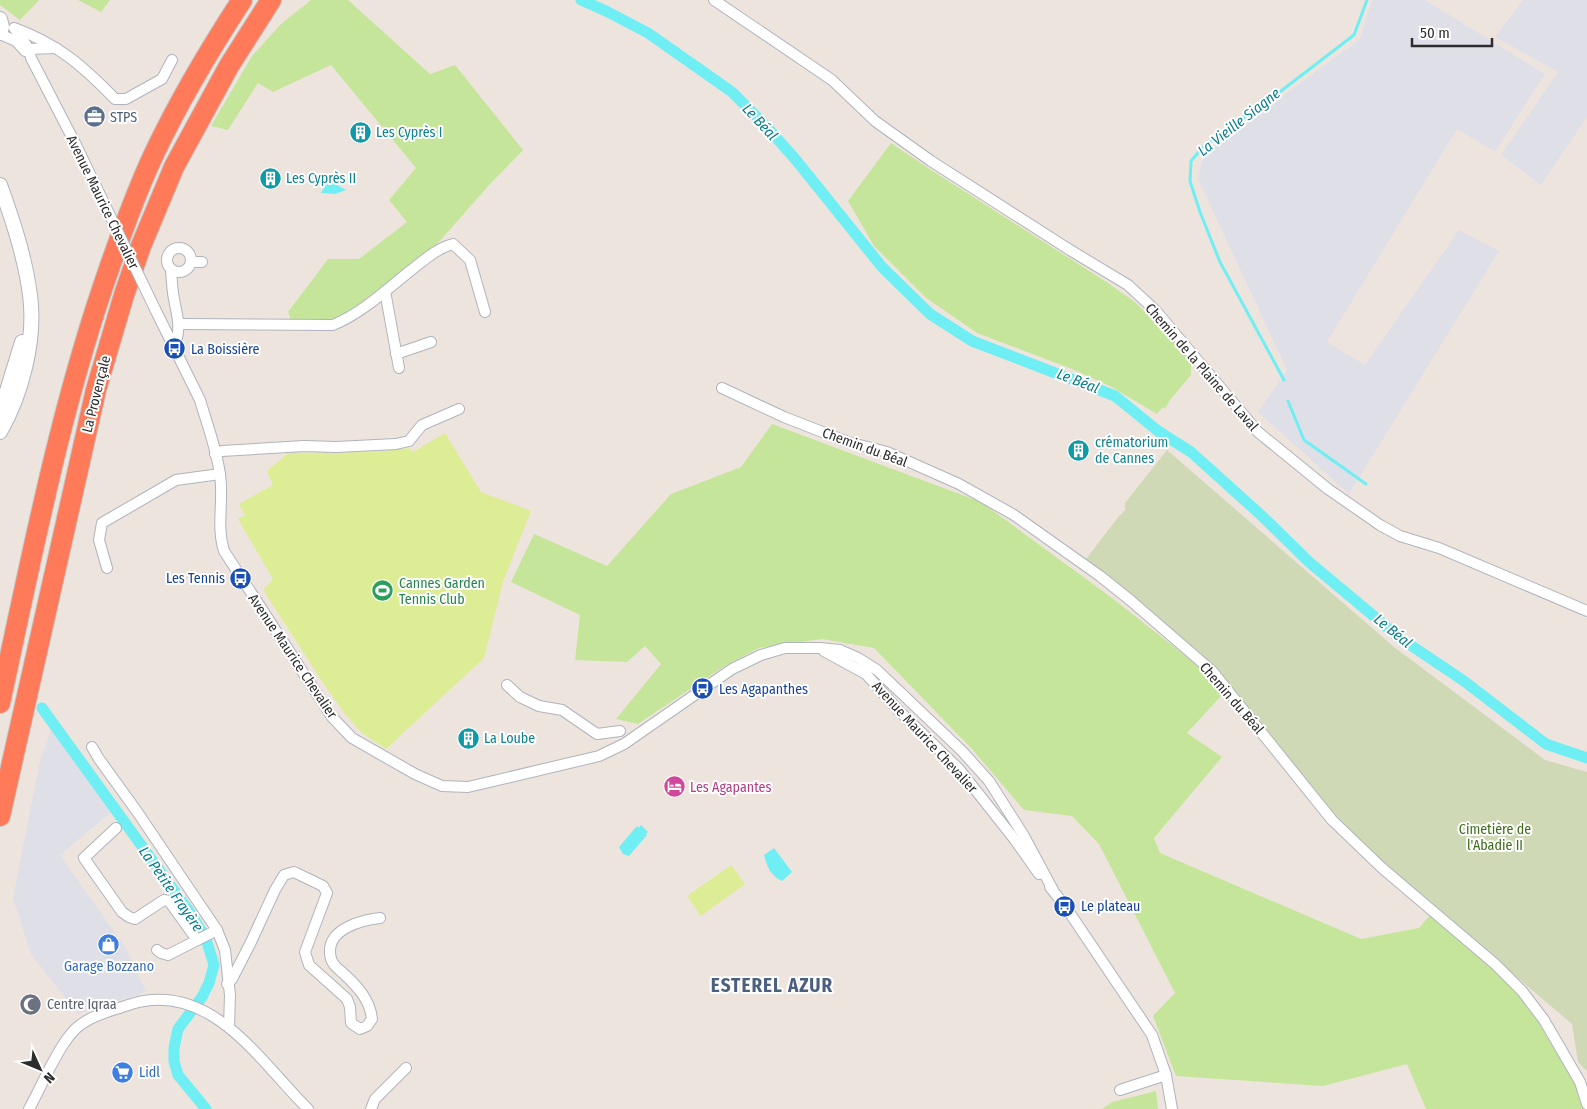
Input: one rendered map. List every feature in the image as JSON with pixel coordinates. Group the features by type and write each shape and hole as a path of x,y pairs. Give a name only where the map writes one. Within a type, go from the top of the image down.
{"highway":[{"name":"La Provençale","path":"0,702 54,460 73,384 100,294 125,223 154,154 184,96 242,0"},
{"name":"La Provençale","path":"0,816 92,408 124,295 141,246 174,167 229,66 271,0"}],"street":[{"name":"Chemin de la Plaine de Laval","path":"714,0 832,80 875,121 931,161 1128,285 1156,312 1258,432 1328,488 1380,525 1400,536 1439,548 1587,612"},
{"path":"3,27 38,37 56,48 87,70 115,99 126,99 162,79 172,60"},
{"name":"Avenue Maurice Chevalier","path":"3,27 30,54"},
{"name":"Avenue Maurice Chevalier","path":"3,27 30,54 200,400 220,474 219,531 224,551 332,717 352,738 415,774 442,786 468,787 599,756 624,744 671,710 740,666 761,655 785,648 819,648 840,650 858,658 877,670 962,751 989,781 1024,836 1053,890 1152,1035 1166,1075 1172,1109"},
{"path":"30,54 56,48"},
{"path":"0,185 5,216 25,266 31,297 30,344 26,366 7,394 0,410"},
{"path":"172,270 184,272 196,262 185,244 171,250 166,256 167,264 172,270 173,297 179,324 178,338 174,346"},
{"path":"179,324 333,325 348,319 419,264 445,246 453,244 470,260 486,312"},
{"path":"385,291 398,368"},
{"path":"396,354 430,342"},
{"name":"Chemin du Béal","path":"722,388 784,418 848,442 887,452 959,484 1014,515 1100,576 1130,600 1212,671 1332,820 1382,868 1495,964 1522,992 1544,1020 1580,1082 1587,1104"},
{"path":"0,432 7,394"},
{"path":"215,454 304,446 336,447 396,444 409,441 422,425 458,409"},
{"path":"107,568 99,540 102,523 176,480 220,474"},
{"name":"Avenue Maurice Chevalier","path":"819,648 866,674 898,710 959,769 1053,890"},
{"path":"507,685 520,697 539,706 562,710 597,734 620,731"},
{"path":"92,747 138,813 225,950 227,984 230,995 229,1027"},
{"path":"116,828 84,858 122,912 135,919 164,900 169,901 198,940"},
{"path":"227,984 251,942 275,890 284,875 294,872 323,886 327,893 305,952 309,965 347,999 350,1008 350,1023 360,1029 367,1026 372,1019 371,1010 360,988 332,963 330,946 336,935 342,930 371,919 380,918"},
{"path":"157,950 168,954 213,931"},
{"path":"29,1109 67,1038 84,1022 96,1015 144,1001 173,1000 189,1004 206,1012 229,1027 310,1108"},
{"path":"371,1109 375,1099 406,1068"},
{"path":"1120,1090 1166,1075"}],"shaded area":[{"path":"1372,0 1425,0 1545,74 1495,152 1457,129 1327,342 1365,365 1459,230 1499,251 1349,494 1258,412 1287,370 1198,179 1203,155 1360,39"},
{"path":"1523,0 1587,0 1587,117 1541,185 1501,155 1558,72 1495,37"},
{"path":"51,730 111,812 60,855 127,950 146,992 78,1014 31,954 13,898 40,761"}],"green space":[{"path":"0,0 39,0 20,20 0,5"},
{"path":"78,0 110,0 101,12"},
{"path":"311,0 348,0 430,74 455,65 523,150 437,244 365,305 335,320 291,320 288,312 328,259 359,259 407,222 389,200 416,168 331,65 273,92 258,83 228,130 211,126 252,56 281,24"},
{"path":"891,143 1135,302 1191,360 1191,375 1165,409 1163,407 1157,414 1110,386 1072,369 977,333 925,297 874,246 848,201"},
{"path":"772,424 981,502 1112,598 1206,672 1222,695 1187,733 1222,757 1154,838 1160,853 1361,939 1419,928 1430,915 1469,947 1521,998 1558,1050 1577,1088 1585,1107 1584,1109 1426,1109 1407,1064 1323,1086 1176,1076 1153,1016 1175,993 1099,844 1072,816 1024,810 971,748 874,648 822,639 759,648 723,667 638,724 616,719 661,664 645,646 627,662 575,660 580,615 511,582 534,534 607,566 671,494 741,467"},
{"name":"Cannes Garden Tennis Club","path":"445,433 481,492 531,511 503,582 484,658 386,749 362,733 345,714 265,593 264,589 273,579 238,519 245,515 239,504 273,485 267,471 288,453 373,452 409,448 413,452"},
{"name":"Cimetière de l'Abadie II","path":"1167,450 1394,647 1545,760 1587,772 1587,1071 1578,1062 1572,1024 1372,854 1303,780 1250,710 1215,668 1086,559 1125,510 1125,503"},
{"path":"731,865 745,884 701,916 687,896"},
{"path":"1156,1091 1158,1109 1102,1109 1112,1102"}],"water":[{"path":"325,177 331,177 332,182 346,190 335,194 321,193 326,184 324,181"},
{"path":"641,825 648,832 647,835 629,856 623,854 619,847 637,826 639,828"},
{"path":"774,848 792,872 782,881 770,871 764,855"}],"waterway":[{"name":"Le Béal","path":"581,0 648,33 732,92 796,160 882,267 930,314 972,341 1115,396 1158,431 1191,452 1261,515 1309,562 1400,638 1464,681 1546,744 1587,758"},
{"name":"La Vieille Siagne","path":"1284,380 1220,262 1190,181 1191,161 1202,148 1354,35 1367,0"},
{"name":"La Vieille Siagne","path":"1288,401 1304,440 1366,484"},
{"name":"La Petite Frayère","path":"42,708 191,914 206,939 214,965 209,983 202,997 178,1029 174,1048 174,1061 178,1075 206,1109"}],"place":[{"name":"STPS","path":"94,117"},
{"name":"Les Cyprès I","path":"360,132"},
{"name":"Les Cyprès II","path":"270,178"},
{"name":"La Boissière","path":"175,349"},
{"name":"crématorium de Cannes","path":"1079,450"},
{"name":"Les Tennis","path":"241,578"},
{"name":"Cannes Garden Tennis Club","path":"383,591"},
{"name":"Les Agapanthes","path":"703,689"},
{"name":"La Loube","path":"468,738"},
{"name":"Les Agapantes","path":"674,787"},
{"name":"Le plateau","path":"1065,906"},
{"name":"Garage Bozzano","path":"109,944"},
{"name":"Centre Iqraa","path":"31,1004"},
{"name":"Lidl","path":"123,1072"}],"district":[{"name":"ESTEREL AZUR","path":"772,985"}]}
